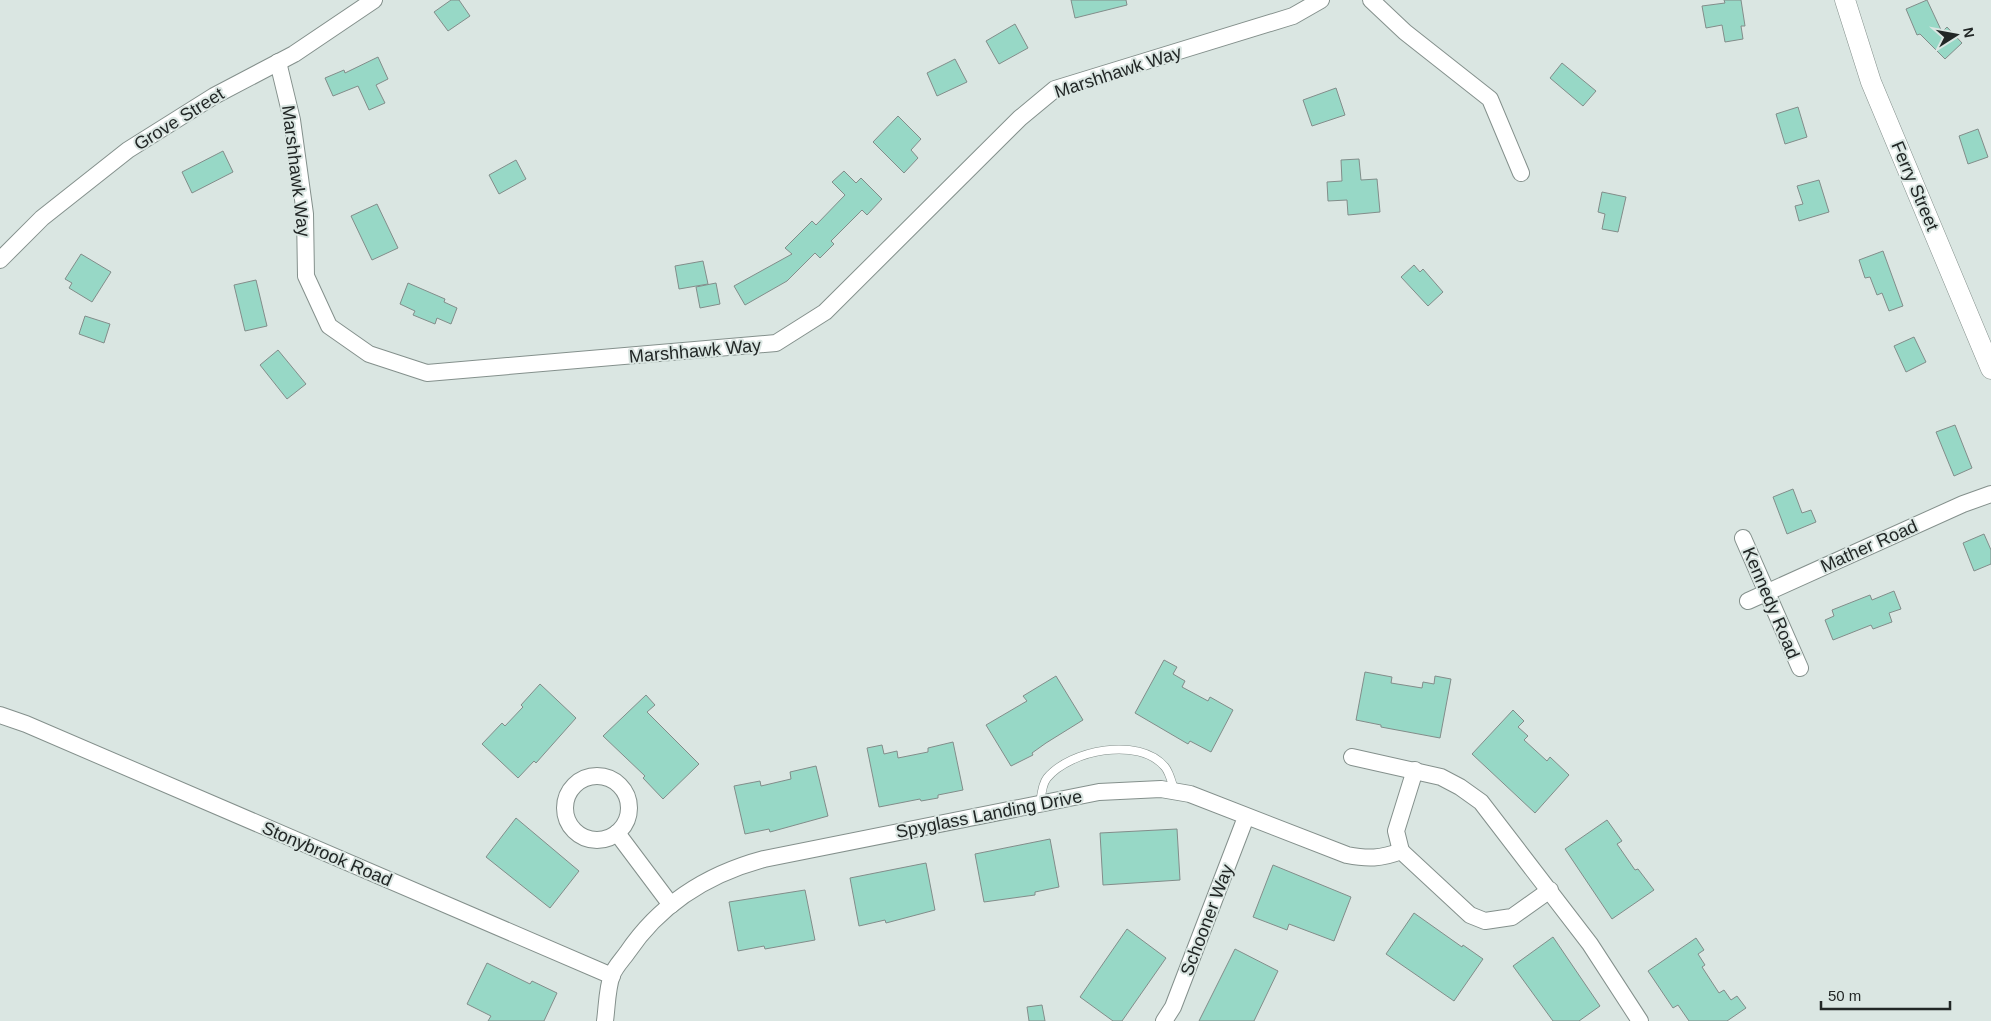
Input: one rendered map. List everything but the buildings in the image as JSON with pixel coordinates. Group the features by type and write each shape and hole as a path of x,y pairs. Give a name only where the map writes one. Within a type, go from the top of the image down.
{"street":[{"name":"Grove Street","path":"0,260 42,218 128,150 214,96 294,54 374,0"},
{"name":"Marshhawk Way","path":"278,62 292,120 305,214 306,276 329,326 369,354 427,372 776,343 825,312 1020,118 1055,89 1294,16 1321,0"},
{"path":"1372,0 1405,32 1490,99 1521,173"},
{"name":"Ferry Street","path":"1845,0 1871,82 1991,369"},
{"name":"Mather Road","path":"1748,601 1954,508 1991,494"},
{"name":"Kennedy Road","path":"1743,538 1800,668"},
{"name":"Stonybrook Road","path":"0,715 26,724 612,976"},
{"path":"1352,757 1441,777 1460,787 1481,802 1590,944 1640,1021"},
{"path":"1415,770 1396,831 1401,851 1470,916 1485,921 1512,917 1550,890"},
{"path":"598,775 617,782 624,790 629,810 627,820 617,833 603,840 592,840 581,837 572,830 566,820 564,809 566,798 579,781 598,775"},
{"name":"Spyglass Landing Drive","path":"612,976 633,944 683,894 737,866 764,858 1099,792 1161,788 1190,794 1246,817 1353,856 1367,859 1386,857 1401,851"},
{"name":"Schooner Way","path":"1164,1021 1173,1007 1246,817"},
{"path":"617,833 671,905"},
{"path":"605,1021 612,976"}],"lane":[{"path":"1040,804 1046,779 1061,766 1076,758 1098,751 1123,750 1150,756 1166,767 1176,792"}]}
